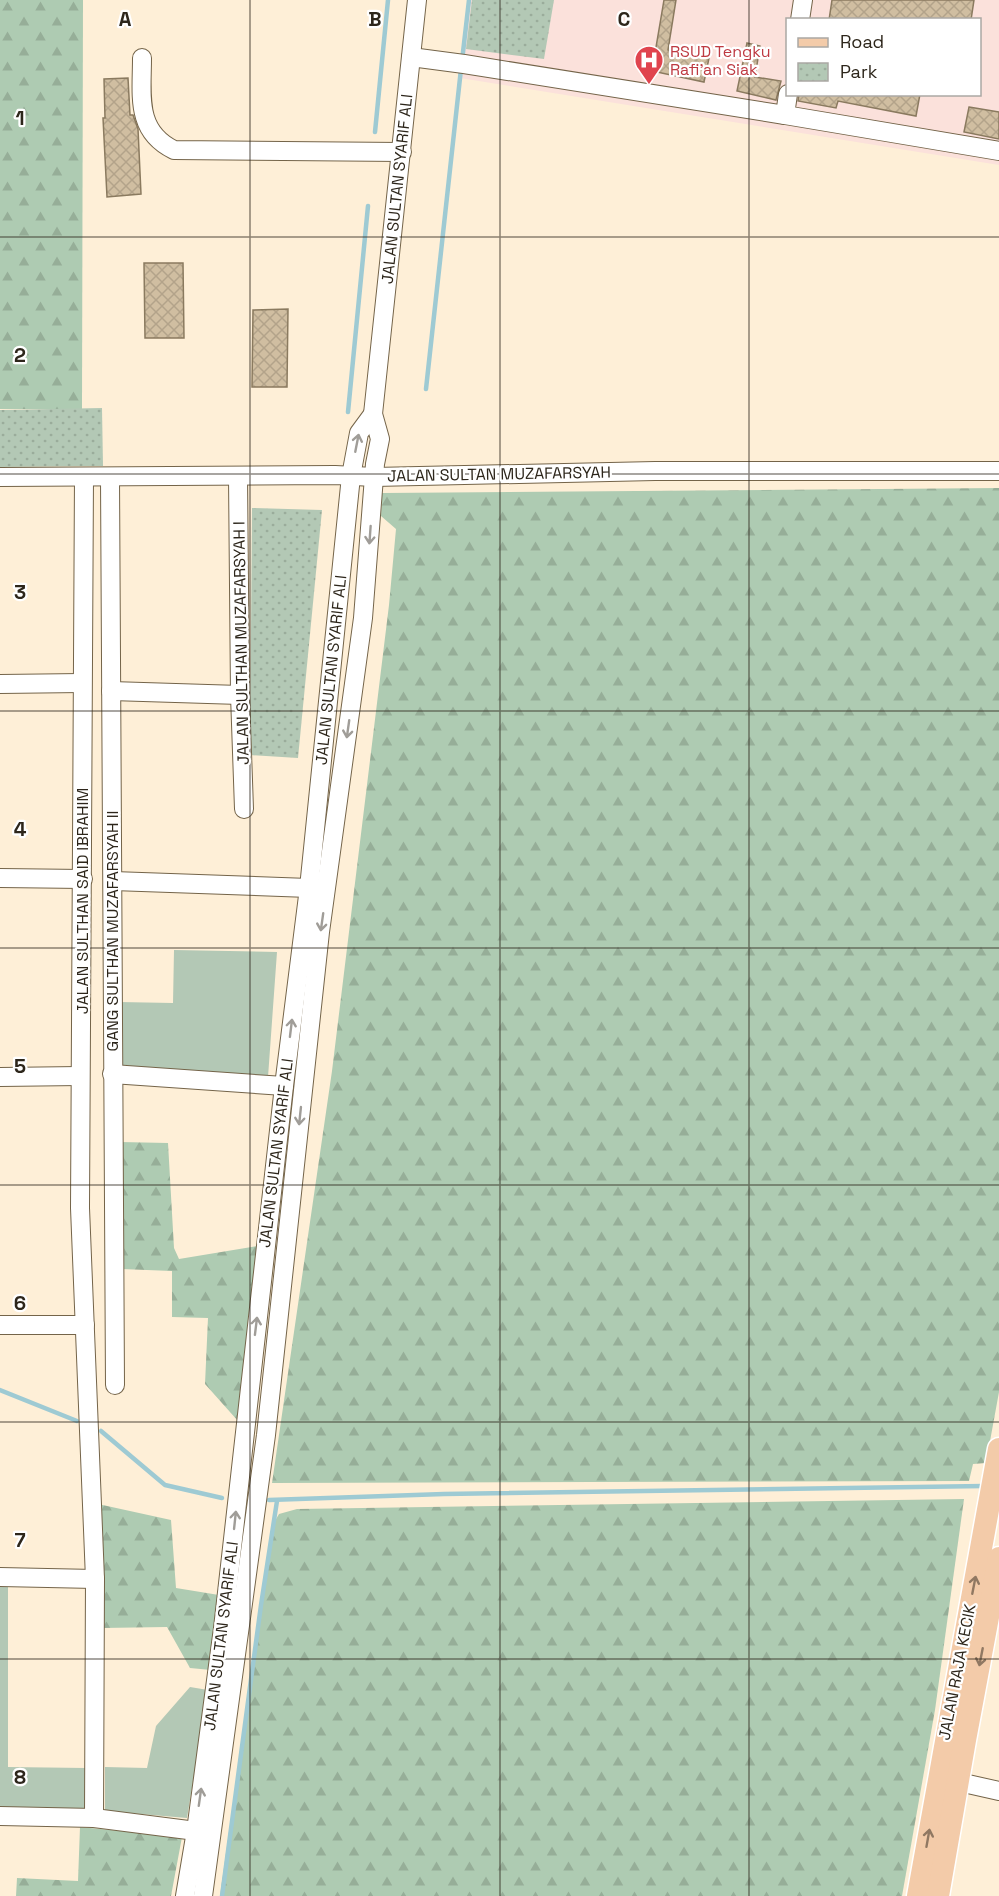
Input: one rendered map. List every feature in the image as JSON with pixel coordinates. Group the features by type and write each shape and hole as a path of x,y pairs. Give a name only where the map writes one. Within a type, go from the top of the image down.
{"main road":[{"name":"JALAN RAJA KECIK","path":"938,1896 958,1782 955,1739 985,1527 999,1449"},
{"name":"JALAN RAJA KECIK","path":"918,1896 955,1739 996,1603 999,1558"}],"street":[{"name":"JALAN SULTAN SYARIF ALI","path":"203,1896 264,1452 320,932 363,618 374,477 380,439 373,414 417,0"},
{"path":"800,18 803,0"},
{"path":"411,57 999,151"},
{"path":"142,58 143,112 147,124 161,144 174,150 402,152"},
{"path":"785,115 788,96"},
{"name":"JALAN SULTAN SYARIF ALI","path":"185,1896 223,1628 284,1086 309,888 351,476 359,433 373,414"},
{"name":"JALAN SULTAN MUZAFARSYAH","path":"0,477 374,477 666,471 999,471"},
{"name":"JALAN SULTHAN MUZAFARSYAH I","path":"237,476 244,809"},
{"name":"JALAN SULTHAN SAID IBRAHIM","path":"84,477 80,1208 95,1579 94,1818"},
{"name":"GANG SULTHAN MUZAFARSYAH II","path":"110,477 115,1385"},
{"path":"0,684 82,682"},
{"path":"111,691 240,695"},
{"path":"0,878 83,879"},
{"path":"113,881 309,888"},
{"path":"112,1074 284,1086"},
{"path":"0,1077 80,1076"},
{"path":"0,1324 85,1325"},
{"path":"242,1449 264,1452"},
{"path":"0,1577 95,1579"},
{"path":"958,1782 999,1791"},
{"path":"0,1816 94,1818 196,1831"}],"shaded area":[{"name":"RSUD Tengku Rafi'an Siak","path":"468,0 999,0 999,165 460,78"}],"green space":[{"path":"0,0 83,0 82,409 0,409"},
{"path":"472,0 554,0 544,59 466,49"},
{"path":"102,408 103,466 0,467 0,410"},
{"path":"999,488 999,1392 986,1463 973,1464 969,1481 272,1483 332,1071 389,605 396,529 381,516 382,493"},
{"path":"252,508 322,510 298,758 250,755"},
{"path":"174,950 277,952 268,1077 119,1069 119,1002 173,1003"},
{"path":"120,1142 168,1143 174,1248 179,1259 257,1246 238,1421 205,1384 208,1318 172,1317 172,1271 121,1269"},
{"path":"964,1499 935,1710 902,1896 220,1896 272,1526 279,1514 297,1509"},
{"path":"98,1504 171,1520 176,1588 219,1595 211,1670 190,1668 167,1627 102,1628"},
{"path":"0,1585 8,1585 8,1767 86,1768 85,1811 0,1810"},
{"path":"190,1687 208,1690 187,1818 105,1811 105,1767 147,1768 156,1726"},
{"path":"80,1827 182,1837 171,1896 16,1896 17,1878 78,1881"}],"building":[{"path":"664,0 676,0 668,50 709,58 704,82 652,71"},
{"path":"832,0 974,0 971,18 829,18"},
{"path":"747,43 760,46 755,77 781,81 776,100 737,91"},
{"path":"128,78 130,115 133,115 138,129 141,194 107,197 103,118 105,118 104,79"},
{"path":"799,96 920,96 916,116 838,101 836,108 798,101"},
{"path":"969,107 999,112 999,139 964,132"},
{"path":"144,263 183,263 184,338 145,338"},
{"path":"288,309 287,387 252,387 253,310"}],"waterway":[{"path":"375,132 388,0"},
{"path":"462,61 469,0"},
{"path":"426,389 461,69"},
{"path":"348,412 368,206"},
{"path":"0,1390 77,1421"},
{"path":"101,1431 165,1485 222,1498"},
{"path":"269,1500 444,1494 984,1486"},
{"path":"222,1896 277,1501"}],"place":[{"name":"RSUD Tengku Rafi'an Siak","path":"649,86"}]}
